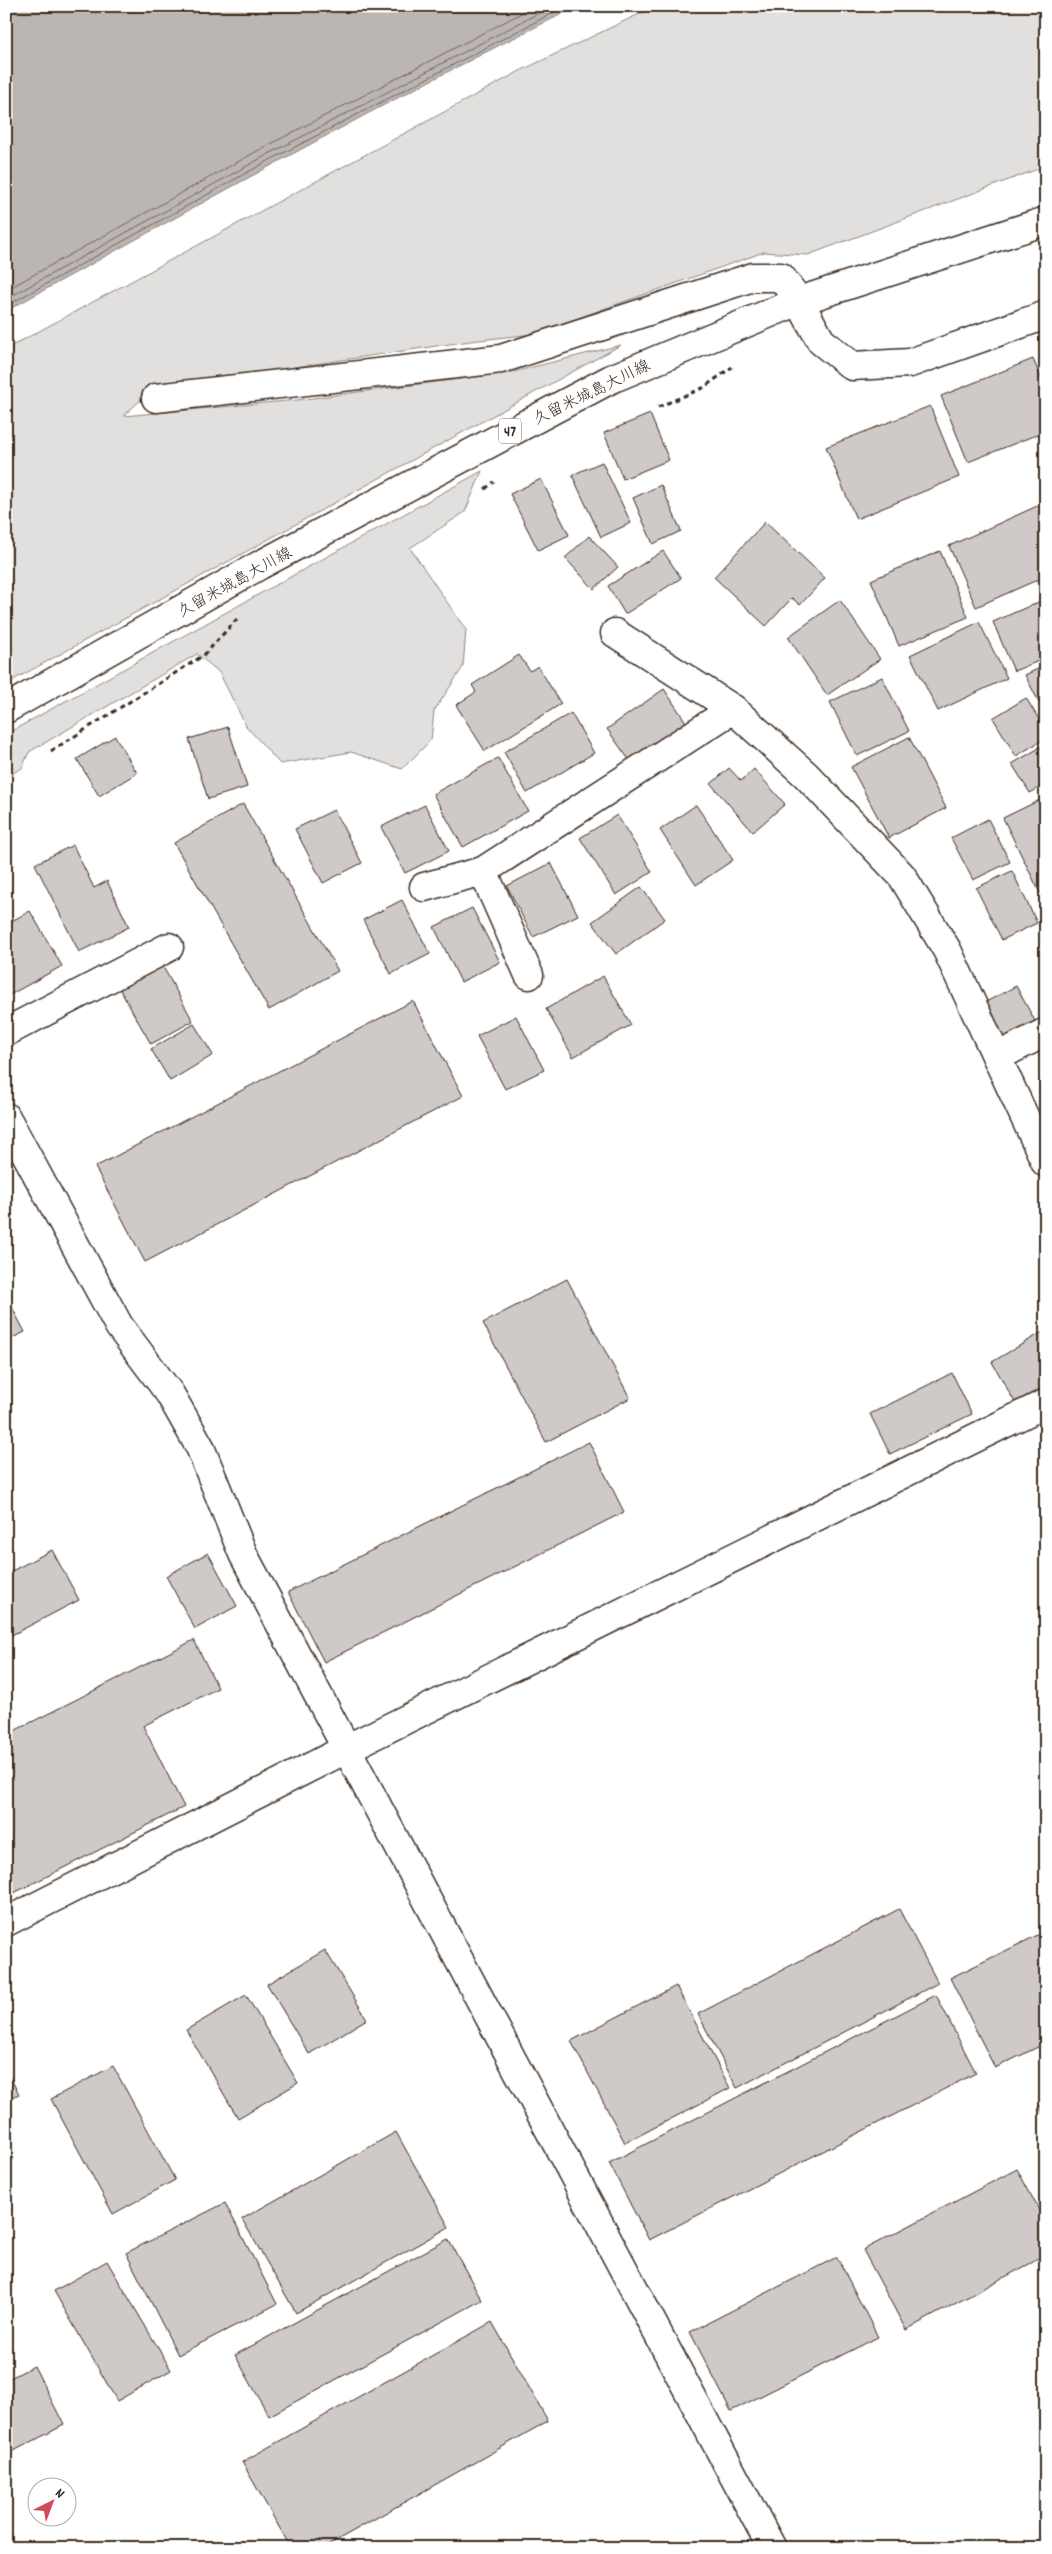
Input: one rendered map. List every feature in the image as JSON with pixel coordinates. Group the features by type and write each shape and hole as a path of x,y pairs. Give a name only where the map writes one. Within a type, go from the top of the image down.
{"street":[{"name":"久留米城島大川線","path":"6,709 260,566 611,379 799,302 1046,221"},
{"path":"156,398 501,359 753,277 781,277 799,302 821,341 852,366 910,363 1046,315"},
{"path":"615,633 733,710 806,775 902,876 947,950 1046,1163"},
{"path":"424,887 482,871 733,710"},
{"path":"482,871 529,976"},
{"path":"6,1032 169,947"},
{"path":"997,1057 1046,1032"},
{"path":"6,1117 119,1326 170,1394 191,1432 243,1554 348,1748 772,2548"},
{"path":"6,1922 348,1748 1046,1404"}],"path":[{"path":"51,751 204,655 244,612"}],"shaded area":[{"path":"656,6 1046,6 1046,166 808,255 764,252 533,334 470,341 154,388 123,416 297,400 513,372 621,345 6,684 6,349 520,71"},
{"path":"482,471 465,512 410,548 466,630 463,667 434,711 431,740 402,769 351,752 280,764 246,726 219,672 197,654 29,752 22,768 6,777 6,734"}],"water":[{"path":"6,6 578,6 433,79 6,311"}],"building":[{"path":"1033,359 1046,390 1046,431 968,462 941,396"},
{"path":"930,406 959,477 856,519 826,447"},
{"path":"650,414 669,460 623,479 604,433"},
{"path":"602,462 631,523 601,537 572,475"},
{"path":"541,479 569,535 538,550 510,494"},
{"path":"661,485 681,531 653,544 633,498"},
{"path":"1046,502 1046,576 976,607 949,546"},
{"path":"765,522 825,578 800,605 792,598 766,626 714,577"},
{"path":"589,536 618,567 594,589 565,558"},
{"path":"663,551 681,578 625,614 608,586"},
{"path":"940,551 968,617 899,646 871,580"},
{"path":"840,600 880,659 827,695 788,637"},
{"path":"1043,600 1046,605 1046,658 1014,671 993,622"},
{"path":"979,622 1007,678 938,711 910,655"},
{"path":"519,655 530,671 538,666 561,704 485,751 456,705 476,692 472,685"},
{"path":"1046,665 1046,716 1025,675"},
{"path":"882,677 909,731 857,756 830,702"},
{"path":"664,689 686,722 630,761 607,729"},
{"path":"1026,698 1046,731 1046,738 1016,756 993,718"},
{"path":"571,713 594,753 527,793 504,752"},
{"path":"228,727 247,787 208,799 189,739"},
{"path":"115,736 137,773 99,796 77,759"},
{"path":"909,737 946,808 889,838 851,767"},
{"path":"1046,744 1046,784 1030,793 1012,764"},
{"path":"498,758 528,811 463,847 433,794"},
{"path":"729,768 741,781 754,769 785,804 753,832 711,784"},
{"path":"1046,797 1046,891 1040,893 1003,818"},
{"path":"243,804 338,971 269,1010 174,843"},
{"path":"425,805 449,851 405,873 381,827"},
{"path":"696,805 733,860 696,885 660,830"},
{"path":"334,810 362,863 323,883 295,829"},
{"path":"617,815 652,872 616,895 580,838"},
{"path":"988,819 1010,862 973,880 951,838"},
{"path":"73,845 94,888 107,881 129,927 79,952 35,864"},
{"path":"551,863 578,915 533,937 507,886"},
{"path":"1012,871 1037,923 1002,940 976,888"},
{"path":"641,887 665,919 616,954 592,922"},
{"path":"402,900 430,954 391,974 363,920"},
{"path":"472,908 500,962 461,982 434,927"},
{"path":"30,911 62,966 6,997 6,924"},
{"path":"162,965 193,1021 151,1044 119,988"},
{"path":"603,976 631,1025 573,1057 546,1009"},
{"path":"1016,986 1035,1021 1002,1038 984,1003"},
{"path":"413,1001 463,1096 145,1262 95,1167"},
{"path":"516,1016 544,1070 505,1089 477,1036"},
{"path":"194,1024 213,1055 170,1081 151,1049"},
{"path":"567,1279 630,1398 546,1442 483,1323"},
{"path":"6,1296 25,1332 6,1341"},
{"path":"1046,1330 1046,1389 1017,1406 992,1362"},
{"path":"952,1373 972,1414 890,1454 870,1414"},
{"path":"589,1442 624,1512 324,1662 288,1592"},
{"path":"52,1550 79,1600 6,1638 6,1574"},
{"path":"208,1553 237,1606 195,1629 166,1576"},
{"path":"194,1640 218,1688 143,1726 184,1807 6,1897 6,1735"},
{"path":"899,1909 938,1983 737,2088 698,2014"},
{"path":"1046,1931 1046,2043 995,2068 950,1978"},
{"path":"325,1950 367,2019 309,2054 267,1984"},
{"path":"676,1986 730,2088 625,2143 571,2041"},
{"path":"246,1995 298,2083 238,2118 186,2030"},
{"path":"936,1995 976,2073 649,2240 609,2163"},
{"path":"113,2066 175,2180 113,2214 51,2099"},
{"path":"6,2070 19,2094 6,2100"},
{"path":"1046,2103 1046,2120 1039,2106"},
{"path":"396,2132 449,2227 296,2313 242,2219"},
{"path":"1017,2169 1046,2223 1046,2255 906,2330 863,2250"},
{"path":"225,2203 277,2304 178,2355 126,2253"},
{"path":"448,2239 482,2300 269,2416 235,2355"},
{"path":"837,2257 878,2337 731,2411 690,2332"},
{"path":"107,2261 171,2370 117,2401 54,2291"},
{"path":"492,2322 548,2421 323,2548 291,2548 242,2462"},
{"path":"34,2366 64,2425 6,2455 6,2380"}]}
